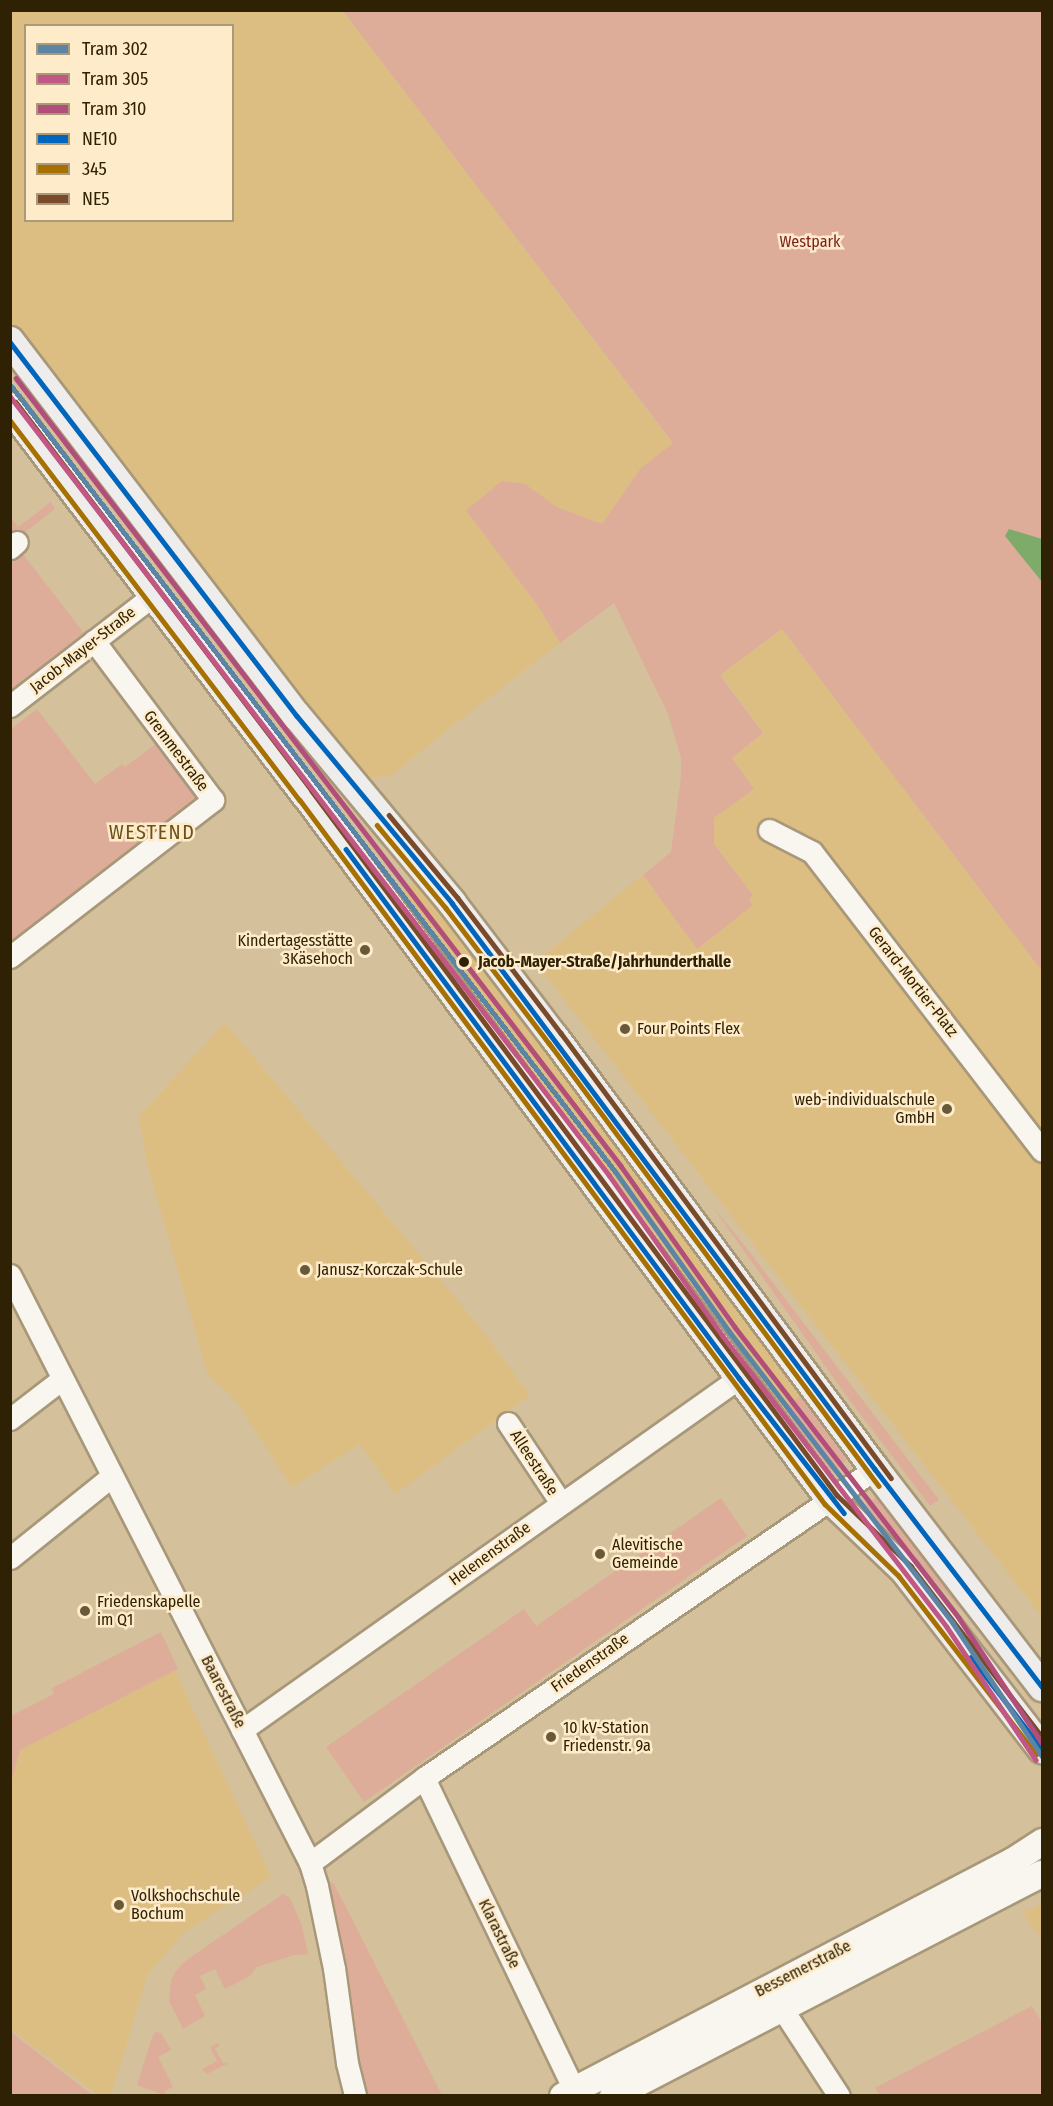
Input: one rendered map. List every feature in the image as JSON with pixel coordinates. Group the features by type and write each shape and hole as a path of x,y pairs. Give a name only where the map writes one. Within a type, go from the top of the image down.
{"main road":[{"path":"10,342 317,742 446,896 555,1038 875,1469 1042,1686"},
{"path":"10,407 155,594 831,1500 905,1571 1042,1749"}],"street":[{"name":"Jacob-Mayer-Straße","path":"10,706 155,594"},
{"name":"Gremmestraße","path":"10,957 213,800 94,641"},
{"name":"Gerard-Mortier-Platz","path":"769,830 812,852 1042,1151"},
{"name":"Baarestraße","path":"11,1277 309,1863 317,1886 334,1968 347,2063 355,2096"},
{"name":"Helenenstraße","path":"242,1730 739,1378"},
{"path":"10,1419 62,1379"},
{"name":"Alleestraße","path":"508,1423 561,1503"},
{"name":"Friedenstraße","path":"309,1863 424,1778 875,1469"},
{"path":"10,1558 112,1476"},
{"name":"Klarastraße","path":"424,1778 568,2093"},
{"name":"Bessemerstraße","path":"568,2093 1013,1861 1042,1842"},
{"name":"Bessemerstraße","path":"613,2096 781,2007 1042,1874"},
{"path":"781,2007 839,2096"},
{"name":"Baarestraße","path":"345,2096 347,2063"}],"shaded area":[{"path":"11,11 343,11 673,444 641,468 602,524 557,507 525,484 502,481 466,510 538,606 560,643 391,776 359,778 11,327"},
{"path":"1009,529 1042,539 1042,582 1005,536"},
{"path":"782,629 1042,971 1042,1617 535,962 643,875 697,949 753,905 749,899 753,895 714,844 714,818 754,789 732,758 764,733 721,675"},
{"path":"413,882 421,882 803,1394 779,1411 396,898"},
{"name":"Janusz-Korczak-Schule","path":"225,1023 475,1321 530,1395 395,1494 360,1444 292,1487 234,1398 208,1375 148,1167 139,1116"},
{"name":"Volkshochschule Bochum","path":"175,1671 271,1877 183,1933 148,1974 111,2095 98,2095 11,2029 10,1782 20,1750"},
{"path":"1042,1903 1042,1940 1023,1913"}],"green space":[{"name":"Westpark","path":"343,11 1042,11 1042,971 782,629 720,675 763,733 732,758 754,789 714,818 714,844 753,895 749,899 753,905 697,949 643,875 671,852 681,776 681,758 668,714 614,603 560,643 538,606 466,510 502,481 525,484 557,507 602,524 641,468 673,443"},
{"path":"51,502 55,509 11,543 11,517 18,527"},
{"path":"19,549 84,633 11,690 11,556"},
{"path":"37,709 95,784 122,764 125,767 162,739 207,798 11,947 11,729"},
{"path":"713,1207 939,1500 930,1506 845,1394"},
{"path":"803,1394 846,1453 846,1460 838,1469 829,1471 820,1467 779,1411"},
{"path":"721,1498 747,1536 364,1802 326,1747 524,1609 536,1626"},
{"path":"876,1498 884,1500 969,1612 965,1614 918,1563 871,1525 865,1517 866,1507 867,1502"},
{"path":"161,1632 178,1669 20,1750 11,1782 11,1716 54,1694 52,1688"},
{"path":"333,1882 442,2095 366,2095 328,1885"},
{"path":"283,1894 290,1898 302,1926 308,1954 294,1955 257,1967 250,1976 225,1989 215,1969 200,1976 206,1989 195,1995 205,2016 183,2029 169,2001 171,1980 176,1971 185,1961"},
{"path":"1032,2006 1042,2023 1042,2095 880,2096 875,2088"},
{"path":"156,2031 162,2034 171,2050 158,2057 173,2087 166,2090 164,2095 137,2085"},
{"path":"11,2032 92,2095 11,2095"},
{"path":"218,2043 219,2046 215,2049 223,2063 227,2062 227,2064 207,2074 202,2069 217,2061 210,2047"}],"tram line":[{"name":"310","path":"16,378 621,1166 735,1327 959,1618 1042,1743"},
{"name":"302","path":"10,384 615,1171 729,1331 953,1623 1042,1756"},
{"name":"305","path":"10,396 609,1175 723,1336 947,1627 1036,1760"}],"transit line":[{"name":"NE10","path":"10,342 297,716 452,903 875,1469 1042,1687"},
{"name":"NE5","path":"16,402 312,791 837,1495 911,1566 1042,1737"},
{"name":"345","path":"10,420 300,800 825,1504 899,1576 1036,1754"},
{"name":"NE5","path":"389,815 458,898 561,1033 891,1478"},
{"name":"345","path":"377,825 446,908 549,1043 879,1486"},
{"name":"NE10","path":"346,849 739,1378 844,1513"},
{"name":"NE10","path":"971,1657 1042,1749"}],"place":[{"name":"Kindertagesstätte 3Käsehoch","path":"365,950"},
{"name":"Jacob-Mayer-Straße/Jahrhunderthalle","path":"464,962"},
{"name":"Four Points Flex","path":"625,1029"},
{"name":"web-individualschule GmbH","path":"947,1109"},
{"name":"Janusz-Korczak-Schule","path":"305,1270"},
{"name":"Alevitische Gemeinde","path":"600,1554"},
{"name":"Friedenskapelle im Q1","path":"85,1611"},
{"name":"10 kV-Station Friedenstr. 9a","path":"551,1737"},
{"name":"Volkshochschule Bochum","path":"119,1905"}],"district":[{"name":"WESTEND","path":"152,832"}]}
